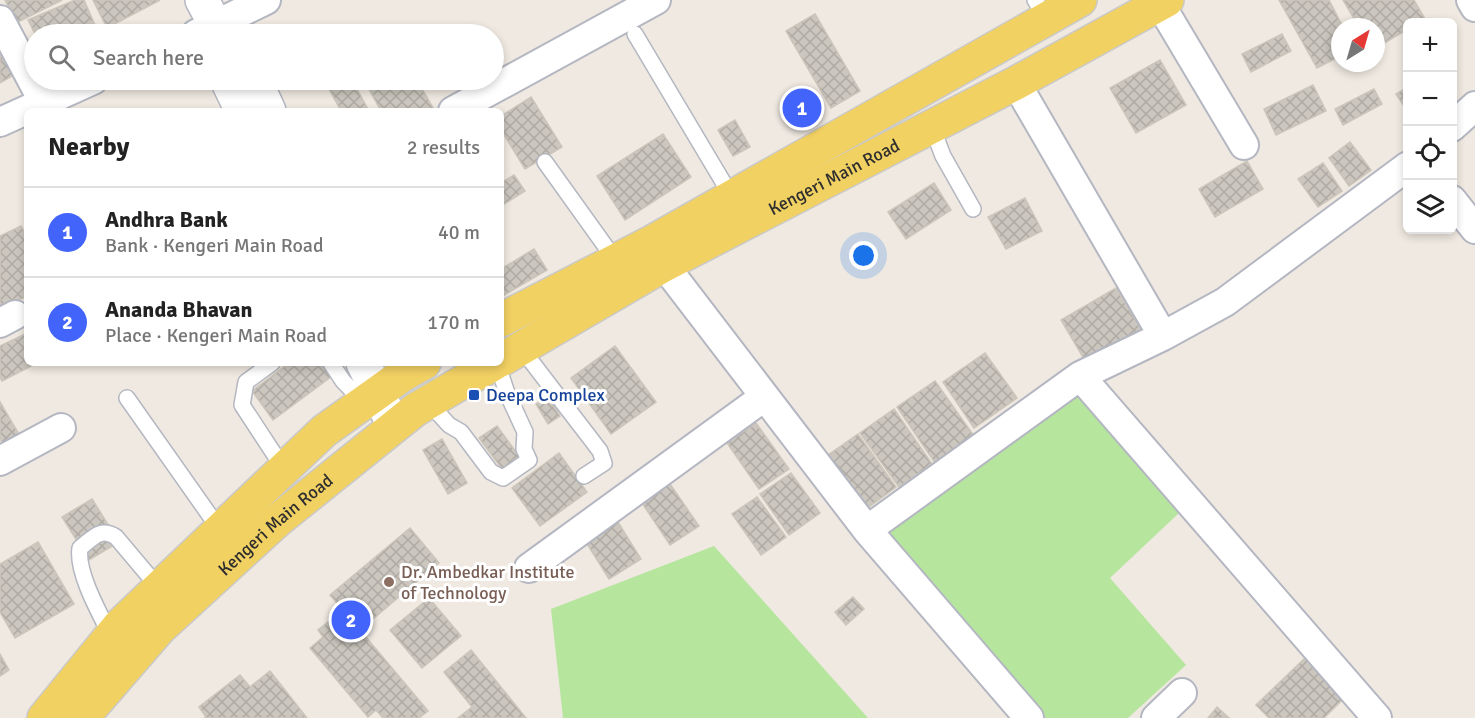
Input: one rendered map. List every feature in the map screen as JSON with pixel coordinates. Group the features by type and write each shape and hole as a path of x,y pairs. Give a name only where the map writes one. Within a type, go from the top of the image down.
{"main road":[{"name":"Kengeri Main Road","path":"504,318 616,261 732,197 1041,10 1080,0"},
{"name":"Kengeri Main Road","path":"504,358 664,265 1016,83 1164,2"},
{"path":"232,90 241,108"},
{"path":"260,90 268,108"},
{"path":"368,366 392,379 412,412"},
{"name":"Kengeri Main Road","path":"82,718 160,628 278,520 412,412 490,366"},
{"name":"Kengeri Main Road","path":"44,718 111,636 159,588 324,431 392,379"}],"street":[{"path":"215,24 266,0"},
{"path":"504,83 656,0"},
{"path":"1471,0 1475,7"},
{"path":"1164,2 1244,145"},
{"path":"0,20 24,65"},
{"path":"1016,83 1163,336"},
{"path":"37,90 43,101"},
{"path":"29,108 69,90"},
{"path":"458,108 491,90"},
{"path":"1453,126 1475,106"},
{"path":"0,122 24,110"},
{"path":"867,530 1080,376 1163,336 1225,302 1403,169"},
{"path":"1457,206 1475,229"},
{"path":"664,265 867,530 1029,718"},
{"path":"1080,376 1377,718"},
{"path":"529,568 764,397"},
{"path":"0,461 60,428"},
{"path":"1156,718 1182,693"}],"lane":[{"path":"635,34 732,197"},
{"path":"932,127 943,156 973,209"},
{"path":"545,162 616,261"},
{"path":"412,412 449,425 461,432 491,472 503,478 528,460 524,449 525,432 507,393 504,358"},
{"path":"504,358 600,451 603,463 584,476"},
{"path":"268,366 246,382 242,405 284,469"},
{"path":"333,366 343,381 392,379"},
{"path":"128,398 220,530"},
{"path":"111,636 87,588 79,554 80,548 101,532 108,532 116,537 159,588"}],"green space":[{"path":"1079,394 1180,512 1110,578 1186,665 1128,718 1045,718 884,532"},
{"path":"714,546 868,718 563,718 551,609"}],"building":[{"path":"5,0 62,0 16,23"},
{"path":"75,0 84,0 94,24 30,24 28,20"},
{"path":"93,0 160,0 115,24 105,24"},
{"path":"1279,0 1329,0 1338,18 1331,18 1331,61 1317,68"},
{"path":"1343,0 1414,0 1424,18 1403,18 1403,32 1385,43 1385,18 1354,18"},
{"path":"815,14 860,91 831,108 786,31"},
{"path":"1282,34 1291,51 1251,72 1242,54"},
{"path":"0,51 14,75 0,83"},
{"path":"1160,60 1186,105 1136,133 1110,88"},
{"path":"1313,85 1326,111 1276,135 1264,109"},
{"path":"1374,89 1382,104 1343,125 1335,109"},
{"path":"330,90 357,90 367,108 339,108"},
{"path":"369,90 423,90 433,108 379,108"},
{"path":"1403,90 1403,104 1396,94"},
{"path":"531,97 562,147 525,169 504,135 504,114"},
{"path":"735,120 750,147 733,156 718,130"},
{"path":"663,134 691,177 625,220 597,176"},
{"path":"1350,142 1371,170 1349,186 1329,158"},
{"path":"1247,161 1263,189 1215,217 1199,189"},
{"path":"1323,163 1342,191 1318,207 1298,179"},
{"path":"514,175 525,191 504,204 504,181"},
{"path":"934,183 951,210 906,239 888,212"},
{"path":"1025,198 1042,231 1006,249 988,217"},
{"path":"21,226 24,232 24,298 0,310 0,236"},
{"path":"534,249 547,270 504,295 504,267"},
{"path":"1116,288 1143,332 1087,364 1061,320"},
{"path":"24,334 24,366 31,366 2,381 0,346"},
{"path":"615,346 656,402 611,434 571,378"},
{"path":"985,353 1017,398 974,428 943,382"},
{"path":"285,366 324,366 332,376 273,420 252,391"},
{"path":"935,381 974,436 935,463 897,407"},
{"path":"548,397 560,416 548,424 536,404"},
{"path":"0,402 20,436 4,446 0,439"},
{"path":"894,409 932,464 899,487 860,433"},
{"path":"756,423 789,469 759,489 727,443"},
{"path":"497,426 519,456 502,469 479,438"},
{"path":"858,434 896,487 862,512 824,458"},
{"path":"442,439 467,483 448,494 423,450"},
{"path":"559,453 587,492 540,526 512,488"},
{"path":"791,473 820,513 789,535 760,494"},
{"path":"670,484 699,526 670,545 642,503"},
{"path":"757,497 786,537 761,555 732,514"},
{"path":"92,499 119,542 89,560 62,517"},
{"path":"616,519 641,559 609,579 584,539"},
{"path":"410,528 439,563 360,630 428,711 419,718 383,718 376,710 368,717 310,648 323,637 318,630 343,610 330,595"},
{"path":"38,542 74,604 15,638 0,612 0,564"},
{"path":"853,597 864,609 846,625 835,612"},
{"path":"429,598 461,636 422,668 390,630"},
{"path":"471,650 526,718 458,718 472,707 444,672"},
{"path":"0,654 9,670 0,676"},
{"path":"1306,657 1345,697 1324,718 1269,718 1256,705"},
{"path":"270,671 307,718 204,718 206,717 199,707 240,675 250,687"},
{"path":"1217,707 1229,718 1208,718"}],"place":[{"name":"Andhra Bank","path":"802,108"},
{"name":"Deepa Complex","path":"474,395"},
{"name":"Dr. Ambedkar Institute of Technology","path":"389,582"},
{"name":"Ananda Bhavan","path":"351,620"}]}
